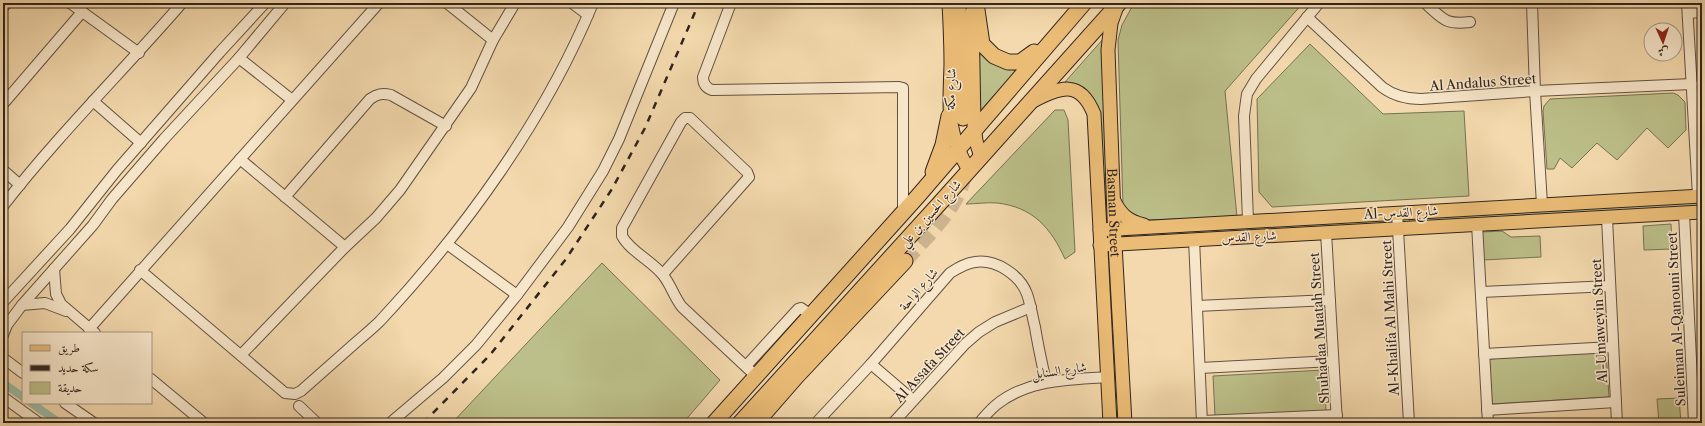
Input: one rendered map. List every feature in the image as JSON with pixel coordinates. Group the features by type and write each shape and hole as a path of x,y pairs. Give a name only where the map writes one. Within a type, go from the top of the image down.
{"highway":[{"path":"927,186 956,117 958,3"},
{"path":"976,3 982,44 997,58 1008,62 1020,62 1050,41"},
{"name":"شارع الحسين بن علي","path":"714,423 751,371 785,334 811,315 927,186 1084,3"},
{"name":"شارع الحسين بن علي","path":"740,423 1118,4"},
{"path":"756,423 802,371 905,261"}],"main road":[{"name":"شارع مكة","path":"949,3 951,62 956,117 952,133 958,149 969,170"},
{"name":"شارع مكة","path":"972,3 974,130 980,157"},
{"name":"Basman Street","path":"1118,4 1111,23 1108,50 1114,229 1125,423"},
{"name":"Basman Street","path":"1028,104 1056,90 1064,89 1078,92 1088,102 1094,114 1110,423"},
{"name":"Al-شارع القدس","path":"1100,230 1149,226 1700,196"},
{"path":"1113,200 1120,213 1128,220 1149,226"},
{"name":"Al-شارع القدس","path":"1398,228 1702,212"},
{"name":"شارع القدس","path":"1100,245 1398,228"},
{"path":"1116,262 1123,250 1136,242"}],"street":[{"path":"3,7 7,3"},
{"path":"70,3 139,53"},
{"path":"3,206 93,101 139,53 182,3"},
{"path":"3,302 70,229 117,170 220,52 266,3"},
{"path":"3,335 22,305 164,139 239,58 285,3"},
{"path":"54,269 56,294 61,304 92,331 140,270 379,3"},
{"path":"447,3 493,40"},
{"path":"572,3 588,15"},
{"path":"140,270 286,393 295,394 301,391 379,322 447,244 506,162 540,108 568,58 593,3"},
{"path":"390,423 443,378 471,350 517,295 568,227 603,171 619,139 674,3"},
{"path":"731,3 703,77 703,82 712,90 903,88 903,213"},
{"path":"1248,221 1244,116 1247,94 1256,78 1319,3"},
{"path":"1425,3 1446,21 1458,24 1470,22"},
{"path":"1532,3 1535,91 1542,204"},
{"path":"240,355 376,218 400,190 471,88 493,40 512,4"},
{"path":"1700,196 1698,108 1692,84 1688,8 1702,12"},
{"path":"5,98 82,12"},
{"name":"Al Andalus Street","path":"1307,17 1382,87 1400,97 1421,99 1535,91 1692,84"},
{"path":"239,58 292,100"},
{"path":"285,196 370,99 376,95 382,93 390,95 446,126"},
{"path":"93,101 141,143"},
{"path":"663,274 749,177 748,172 690,118 685,118 681,122 621,232 623,239 663,274 672,289 674,296 682,307 751,371"},
{"path":"240,159 345,248"},
{"path":"3,170 20,185"},
{"name":"Al-Khalifa Al Mahi Street","path":"1397,212 1409,423"},
{"name":"Suleiman Al-Qanouni Street","path":"1684,214 1694,423"},
{"name":"Al-Umaweyin Street","path":"1607,218 1618,423"},
{"path":"1477,224 1488,423"},
{"path":"70,229 80,239"},
{"name":"Shuhadaa Muatah Street","path":"1326,232 1337,419"},
{"path":"1194,239 1202,422 1337,419"},
{"path":"447,244 517,295"},
{"name":"شارع الواحة","path":"816,423 871,364 950,272 963,265 976,262 990,262 1002,266 1022,284 1027,294 1046,382"},
{"path":"1480,292 1610,286"},
{"path":"1197,306 1330,300"},
{"path":"22,305 45,303 70,313"},
{"name":"Al Assafa Street","path":"893,423 965,344 979,332 995,322 1030,307"},
{"path":"1484,354 1613,347"},
{"path":"3,357 22,372"},
{"path":"1200,368 1333,361"},
{"path":"871,364 913,400"},
{"name":"شارع السنايل","path":"979,423 995,406 1011,395 1028,387 1046,382 1107,377"},
{"path":"152,380 204,423"},
{"path":"3,397 39,423"},
{"path":"1487,410 1616,402"},
{"path":"66,404 94,423"},
{"path":"299,406 317,423"}],"green space":[{"path":"1134,3 1303,3 1225,91 1237,217 1144,220 1134,216 1123,207 1118,40 1122,25"},
{"path":"1104,38 1109,223 1106,223 1105,176 1102,168 1098,108 1085,90 1076,85 1065,82"},
{"path":"1310,44 1383,114 1464,111 1469,196 1272,207 1259,192 1257,99"},
{"path":"982,54 988,60 1016,71 980,111 977,56"},
{"path":"1673,93 1678,95 1685,102 1686,130 1668,148 1647,128 1617,160 1597,143 1572,168 1560,158 1554,169 1547,169 1543,111 1544,106 1550,99"},
{"path":"1055,110 1064,110 1068,120 1075,252 1065,259 1054,238 1031,214 1010,205 997,203 966,204"},
{"path":"1702,201 1702,207 1411,223 1409,220 1411,218"},
{"path":"1386,216 1387,223 1124,239 1124,232"},
{"path":"1671,224 1672,249 1644,250 1643,226"},
{"path":"1502,231 1511,237 1540,236 1541,257 1483,260 1482,232"},
{"path":"1110,245 1120,423 1114,423 1107,248"},
{"path":"602,263 720,380 683,423 452,423"},
{"path":"1606,351 1609,397 1492,404 1489,359"},
{"path":"1324,370 1326,411 1215,416 1213,376"},
{"path":"1679,398 1681,423 1659,423 1657,399"}],"waterway":[{"path":"3,383 22,396"},
{"path":"32,404 60,423"}],"tunnel":[{"path":"905,261 940,222 961,188 964,176"}],"railway":[{"path":"423,423 490,355 566,259 612,189 645,128 699,3"}]}
